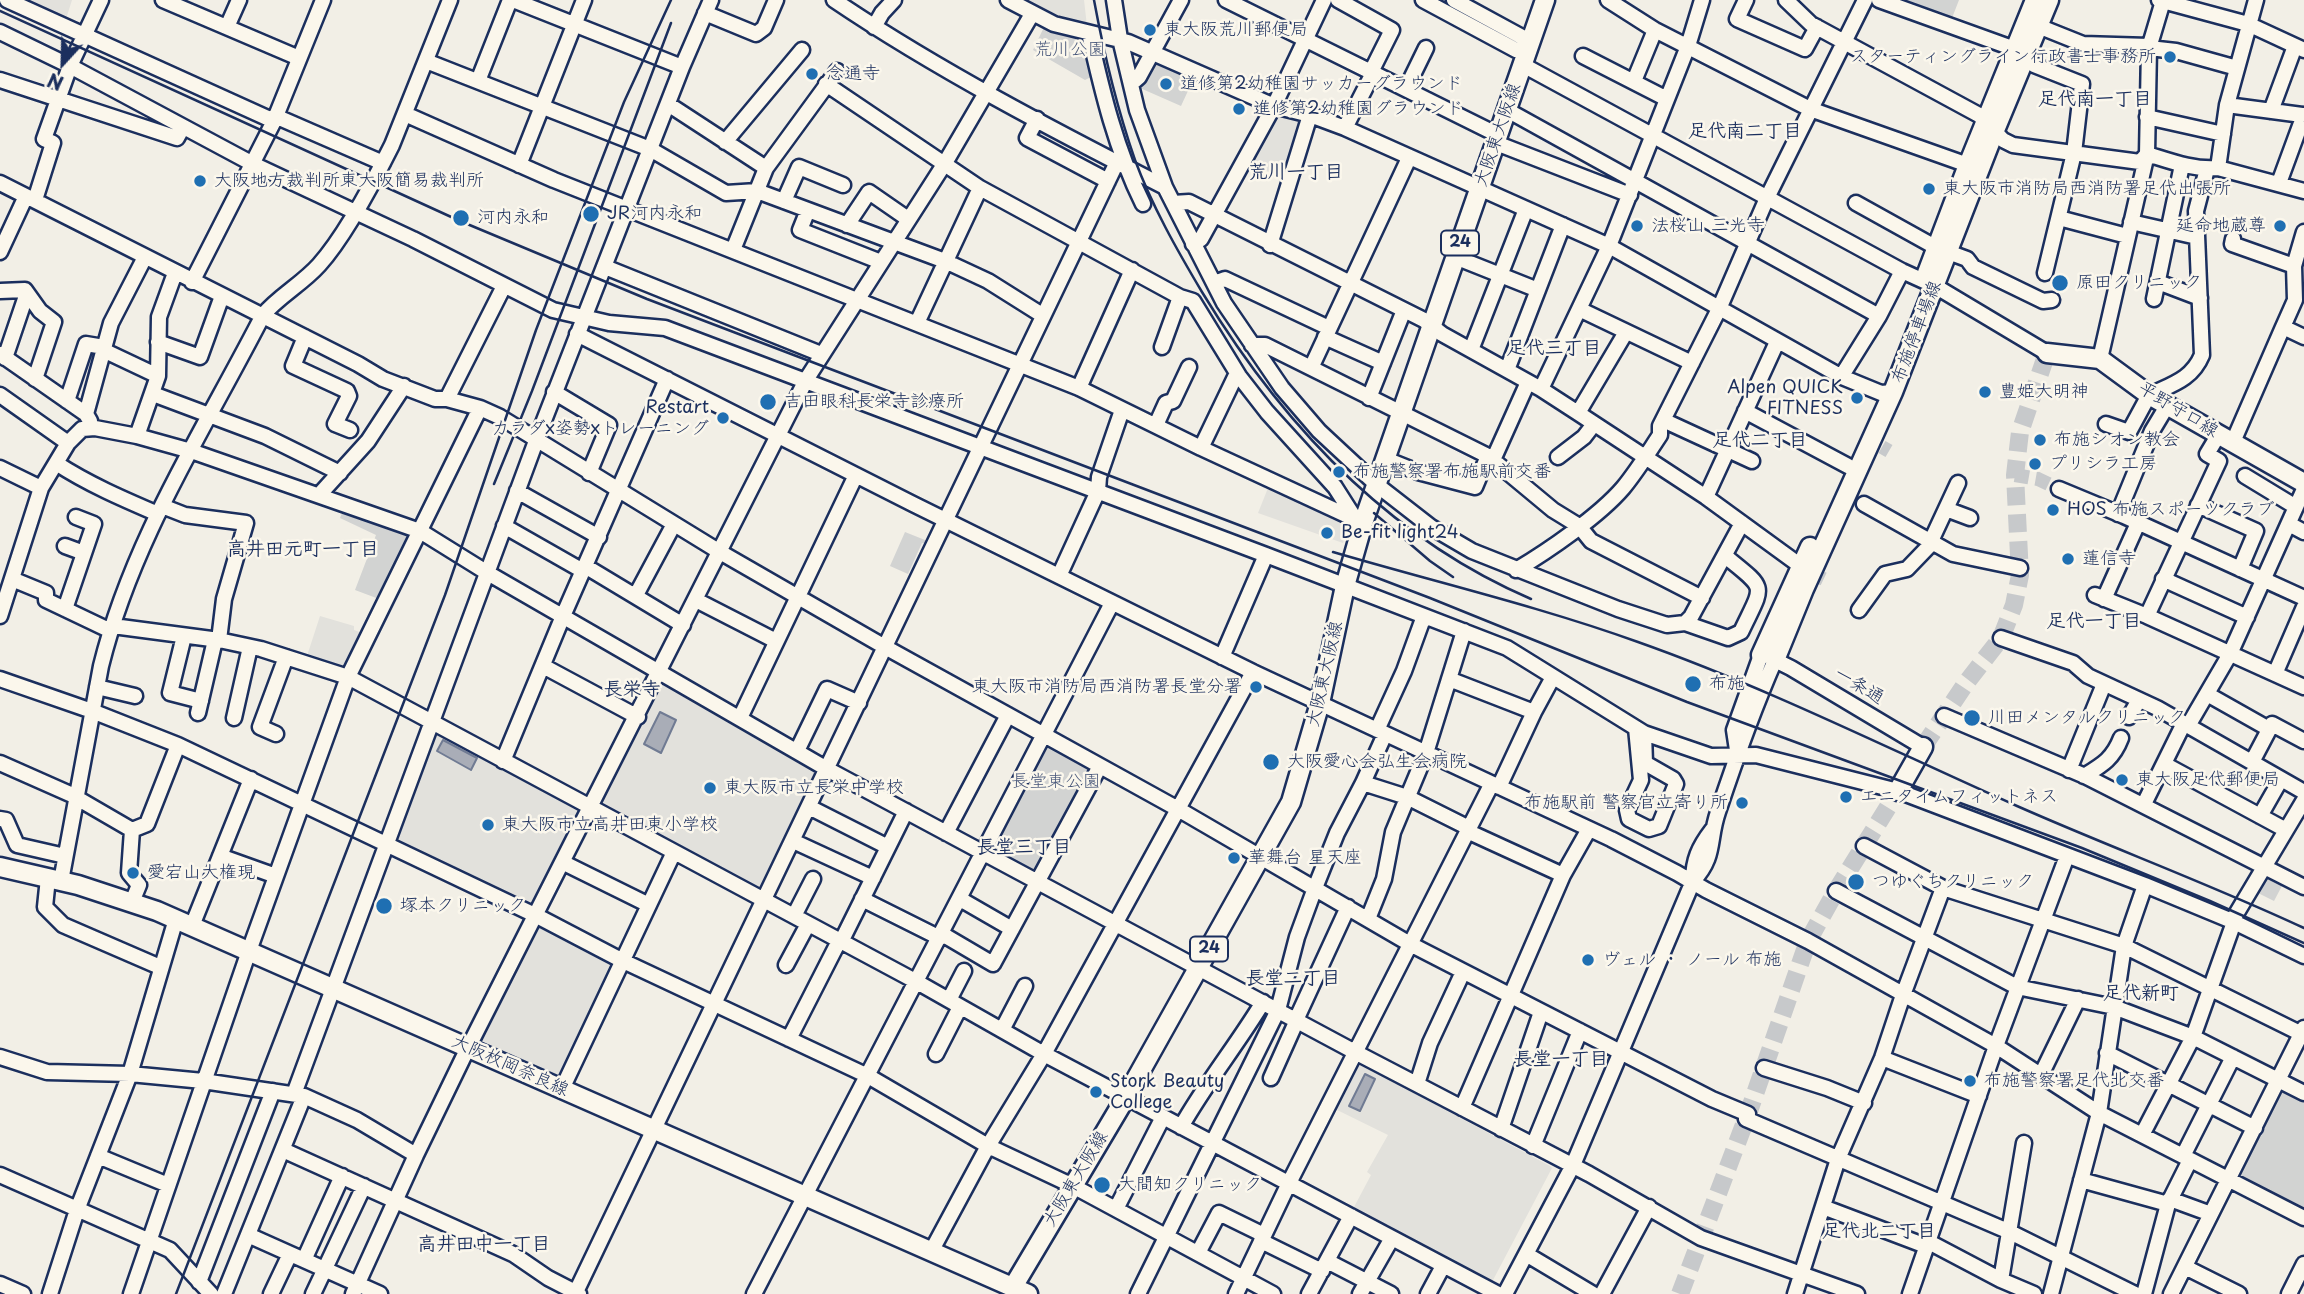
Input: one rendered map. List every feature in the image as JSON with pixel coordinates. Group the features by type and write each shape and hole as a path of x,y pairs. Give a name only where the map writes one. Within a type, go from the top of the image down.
{"main road":[{"name":"大阪東大阪線","path":"1013,1292 1071,1185 1126,1097 1291,802 1320,703 1359,522 1377,485 1545,0"},
{"name":"布施停車場線","path":"1942,250 1968,165 1991,126 2015,50 2035,0"},
{"name":"布施停車場線","path":"1768,657 1848,466 1887,393 1991,126 2049,0"},
{"name":"平野守口線","path":"2047,352 2100,359 2168,406 2304,483"},
{"name":"布施停車場線","path":"1806,571 1856,500 1876,444 1887,393"},
{"path":"1898,791 1923,747"},
{"name":"大阪枚岡奈良線","path":"0,867 132,902 184,923 932,1250 1013,1292"}],"street":[{"path":"7,0 274,119 383,163"},
{"path":"0,253 31,198 53,143 44,139 70,66 101,0"},
{"path":"163,0 299,58"},
{"path":"227,27 239,0"},
{"path":"192,282 274,119 323,0"},
{"path":"160,967 64,925 45,907 65,856 92,711 112,628 160,510 263,315 319,265 383,163 450,0"},
{"path":"478,81 511,0 682,67"},
{"path":"519,165 584,0"},
{"path":"224,1294 283,1150 332,989 430,722 554,392 682,67 708,7 756,34 764,28 776,0"},
{"path":"834,0 874,27 987,92 1165,187"},
{"path":"874,27 894,0"},
{"path":"1008,0 1054,24 1120,39 1275,106 1345,128 1563,225 1609,246 1841,377 1887,393"},
{"path":"1114,0 1120,39 1145,137 1165,187 1214,283 1282,388 1319,431 1377,485 1451,541 1516,570 1667,625 1685,623 1728,638 1741,632 1758,596 1759,587 1755,580 1725,556"},
{"path":"1131,84 1139,77 1181,0"},
{"path":"1226,0 1406,89 1497,139 1630,195"},
{"path":"1193,244 1201,239 1275,106 1327,0 1392,30 1345,128"},
{"path":"1423,0 1516,50 1529,48 1522,37 1454,0"},
{"path":"1608,0 1656,30 1810,109 1968,165"},
{"path":"1393,463 1475,487 1579,309 1609,246 1688,46 1702,0"},
{"path":"1746,0 1737,19 1805,49 1817,27"},
{"path":"1786,0 1817,27 1991,126 2003,141 2013,145 2140,162 2147,154"},
{"path":"1516,570 1544,554 1609,503 1645,459 1660,435 1660,426 1719,309 1767,198 1864,0"},
{"path":"1879,0 2015,50"},
{"path":"2106,424 2129,432 2150,395 2190,376 2203,355 2196,211 2223,134 2227,105 2255,0"},
{"path":"2100,359 2147,154 2149,47 2163,1 2248,24 2300,48 2271,111"},
{"path":"355,1289 415,1155 806,380 945,163 1031,14"},
{"path":"2038,26 2083,44 2176,51 2237,68"},
{"path":"1634,81 1656,30"},
{"path":"0,33 70,66 253,164 553,310 583,318 665,328 806,380 1507,649 1640,731 1711,756 1756,755 1898,791 2145,885 2304,956"},
{"path":"1089,33 1122,165 1143,204"},
{"path":"1406,89 1426,48"},
{"path":"725,142 802,50"},
{"path":"1583,56 1667,99"},
{"path":"426,61 650,149 726,192 757,191 945,261 988,281 1042,315"},
{"path":"1523,65 1929,284 2047,352"},
{"path":"2034,65 2082,84 2074,153 2045,273"},
{"path":"733,250 766,168 837,71"},
{"path":"0,80 177,138 183,127"},
{"path":"826,84 980,188 1180,297 1193,301 1237,373 1267,412 1335,487 1359,522"},
{"path":"668,104 766,168"},
{"path":"2227,105 2303,115 2279,183"},
{"path":"1507,110 1879,316"},
{"path":"405,114 519,165 1079,388 1359,522"},
{"path":"1270,244 1310,115"},
{"path":"2147,117 2223,134"},
{"path":"1037,119 1027,138 1108,181"},
{"path":"2147,154 2182,165 2279,183 2304,191"},
{"path":"1311,368 1409,158"},
{"path":"283,1150 513,1254 548,1278 577,1293 1042,315 1108,181 1122,165"},
{"path":"2154,299 2182,165"},
{"path":"784,201 799,167 843,185"},
{"path":"0,183 192,282 263,315 367,371 435,400 447,400 480,408 500,417 797,597 1178,809 1410,944 1511,998 1622,1051 1747,1116 1905,1189 2010,1232 2135,1294"},
{"path":"917,323 980,188"},
{"path":"847,225 869,192 908,219"},
{"path":"1173,203 1189,201 1404,310 1472,349 1578,413 1706,497 1806,571"},
{"path":"1856,203 1942,250 1967,259 1973,267 2043,300 2052,300"},
{"path":"1472,349 1525,209"},
{"path":"808,210 800,230 881,262"},
{"path":"2059,218 2129,229 2169,231 2197,237"},
{"path":"1507,370 1563,225"},
{"path":"2147,616 2219,461 2207,454 2226,438 2295,300 2300,284 2294,266 2304,232"},
{"path":"2233,239 2232,244 2294,266"},
{"path":"86,414 111,323 145,257"},
{"path":"1455,257 1538,290"},
{"path":"605,267 821,354"},
{"path":"1079,388 1132,270"},
{"path":"1841,377 1879,316 1902,271"},
{"path":"137,436 158,376 159,317 175,273"},
{"path":"1214,283 1225,279 1383,363"},
{"path":"2158,282 2200,298"},
{"path":"447,400 504,286"},
{"path":"0,291 24,290 40,311 54,322 35,379"},
{"path":"27,293 2,356 86,414 94,428"},
{"path":"158,342 200,357 222,296"},
{"path":"1162,347 1180,297"},
{"path":"1579,309 1692,363"},
{"path":"1369,398 1404,310"},
{"path":"2283,327 2304,337"},
{"path":"1578,413 1626,332"},
{"path":"577,334 1253,673 1589,829 1693,881 1808,941 1996,1046 2099,1113 2304,1219"},
{"path":"305,337 293,366 347,391 349,396 335,424 350,430"},
{"path":"1706,497 1777,342"},
{"path":"67,401 86,344 104,348 158,376"},
{"path":"1252,345 1265,345 1490,458 1553,510 1578,526 1591,541 1702,598"},
{"path":"1156,425 1166,403 1173,401 1189,368"},
{"path":"1200,448 1237,373"},
{"path":"503,761 667,379"},
{"path":"320,495 368,441 404,386"},
{"path":"554,392 609,425 589,473"},
{"path":"153,394 264,436 340,473"},
{"path":"0,395 68,443"},
{"path":"2118,514 2152,431 2168,406"},
{"path":"131,1294 203,1081 348,677 480,408"},
{"path":"1059,576 1098,491 1099,477 1122,410"},
{"path":"1745,411 1848,466"},
{"path":"1663,420 1752,461"},
{"path":"1558,457 1584,437 1594,424"},
{"path":"0,616 2,599 12,579 41,488 68,443 82,429 94,428 137,436 191,451 420,531 827,769 1355,1052 1573,1165 1701,1238 1857,1294"},
{"path":"56,463 106,492 160,510 246,523 224,599 200,707 170,693 184,636"},
{"path":"0,468 41,488"},
{"path":"740,718 856,475"},
{"path":"2245,476 2296,507"},
{"path":"1859,610 1885,574 1907,569 1932,541 1958,483"},
{"path":"2059,489 2304,598"},
{"path":"2188,726 2230,654 2304,489"},
{"path":"517,491 599,537"},
{"path":"1856,500 1953,554 2020,569"},
{"path":"2198,505 2256,531 2240,569"},
{"path":"1946,509 1970,518"},
{"path":"65,609 94,524 76,517"},
{"path":"1685,623 1702,598 1742,523"},
{"path":"2138,523 2100,597 2304,687"},
{"path":"636,595 674,524"},
{"path":"2289,524 2304,532"},
{"path":"504,526 636,595 683,625"},
{"path":"65,545 84,553"},
{"path":"1222,657 1266,555"},
{"path":"12,579 47,593 46,600 112,628 217,640 286,657 348,677 917,982 1044,1054 1498,1294"},
{"path":"2163,579 2247,617"},
{"path":"696,600 776,641"},
{"path":"754,1294 1112,603"},
{"path":"2275,674 2304,607"},
{"path":"1138,1294 1278,1010 1297,937 1315,888 1337,833 1363,783 1424,615"},
{"path":"1368,919 1384,879 1393,832 1426,752 1464,631"},
{"path":"2001,638 2073,663 2088,676 2188,726 2304,792"},
{"path":"234,718 250,647"},
{"path":"276,734 260,727 286,657"},
{"path":"1505,1294 1573,1165 1693,881 1705,868 1712,849 1712,830 1737,755 1734,730 1768,657"},
{"name":"一条通","path":"1768,657 1791,667 1923,747"},
{"path":"542,666 638,717"},
{"path":"932,1250 988,1146 1044,1054 1253,673"},
{"path":"1236,1294 1289,1183 1468,829 1495,786 1552,677"},
{"path":"0,679 178,745 386,843 623,961 868,1076 988,1146 1071,1185 1273,1294"},
{"path":"1449,680 1534,712"},
{"path":"2069,770 2104,684"},
{"path":"97,687 135,696"},
{"path":"797,751 827,689 859,703"},
{"path":"2207,694 2269,729"},
{"path":"2129,717 2139,700"},
{"path":"946,833 1008,715"},
{"path":"1944,716 2144,804 2304,887"},
{"path":"2252,762 2272,724 2304,741"},
{"path":"2144,804 2183,725 2188,726"},
{"path":"1640,731 1645,763 1673,779 1676,784 1659,826 1649,829 1629,819 1627,810 1641,780 1640,731"},
{"path":"2084,776 2107,763 2116,752 2121,738"},
{"path":"132,830 147,824 178,745"},
{"path":"0,763 76,798 132,830"},
{"path":"2164,764 2286,830"},
{"path":"862,900 941,936 993,964 1100,766"},
{"path":"50,1294 76,1210 130,1074 160,967 220,856 251,779"},
{"path":"2260,816 2281,779"},
{"path":"1363,783 1407,797 1563,876"},
{"path":"2142,1135 2193,1037 2233,922 2263,866 2304,800"},
{"path":"809,807 888,847"},
{"path":"789,1039 906,811"},
{"path":"0,819 6,820 18,845 65,856"},
{"path":"1462,1108 1563,876 1589,829"},
{"path":"132,830 128,873 139,885 132,902"},
{"path":"793,841 873,878"},
{"path":"1864,846 1943,888 2124,946 2303,1032 2171,1294"},
{"path":"562,1089 674,852"},
{"path":"220,856 276,876"},
{"path":"1910,1294 2017,987 2067,856"},
{"path":"564,863 649,905"},
{"path":"794,916 813,878"},
{"path":"2051,1294 2099,1113 2124,946 2145,885"},
{"path":"1795,1294 1838,1158 1882,1058 1943,888"},
{"path":"1836,891 2017,987 2114,1007 2193,1037 2304,1093"},
{"path":"960,899 1012,929"},
{"path":"1271,1078 1348,907"},
{"path":"786,965 808,924"},
{"path":"936,1054 964,971"},
{"path":"1417,1084 1430,1042 1463,972"},
{"path":"1002,1030 1025,986"},
{"path":"2041,1075 2078,999"},
{"path":"1181,1126 1263,1002"},
{"path":"1501,1129 1541,1012"},
{"path":"1534,1146 1580,1031"},
{"path":"2107,1054 2255,1128"},
{"path":"0,1057 47,1072 130,1074 299,1095 357,1120 415,1155"},
{"path":"2144,1294 2169,1202 2233,1057"},
{"path":"1882,1058 1979,1096"},
{"path":"1764,1068 1828,1088 1864,1103"},
{"path":"200,1282 273,1091"},
{"path":"1116,1209 1163,1117"},
{"path":"2001,1280 2024,1143"},
{"path":"98,1156 168,1185"},
{"path":"0,1175 170,1250 211,1294"},
{"path":"304,1260 342,1177"},
{"path":"2081,1180 2211,1214"},
{"path":"313,1294 363,1186"},
{"path":"1602,1294 1649,1207"},
{"path":"1823,1207 1927,1244 2034,1294"},
{"path":"1198,1253 1219,1213 1364,1288 1391,1294"},
{"path":"1309,1294 1351,1216"},
{"path":"248,1235 325,1269 355,1289 380,1294"},
{"path":"1364,1288 1392,1238"},
{"path":"271,1294 290,1254"},
{"path":"1526,1254 1593,1294"},
{"path":"2289,1294 2304,1264"},
{"path":"1428,1294 1443,1266"},
{"path":"2185,1267 2239,1294"},
{"path":"0,1284 23,1294"}],"shaded area":[{"path":"24,0 72,0 66,19"},
{"path":"1020,0 1084,0 1087,26 1050,16"},
{"path":"1274,110 1305,120 1287,180 1246,162"},
{"path":"1270,483 1351,520 1343,543 1258,513"},
{"path":"320,616 354,626 354,630 362,633 346,665 339,670 306,659"},
{"name":"東大阪市立長栄中学校","path":"663,680 821,771 762,891 599,805"},
{"path":"660,712 676,720 661,753 644,744"},
{"name":"東大阪市立高井田東小学校","path":"435,729 587,808 536,911 392,842"},
{"path":"443,740 477,758 471,770 437,751"},
{"path":"541,926 618,962 562,1078 480,1040 536,927"},
{"path":"1358,1063 1552,1168 1492,1282 1353,1209 1371,1175 1367,1172 1388,1135 1333,1108"},
{"path":"1365,1074 1375,1079 1360,1111 1349,1106"}],"green space":[{"path":"1900,0 1959,0 1952,18"},
{"name":"荒川公園","path":"1046,23 1086,35 1095,75 1085,80 1033,50"},
{"name":"道修第2幼稚園サッカーグラウンド","path":"1151,62 1193,80 1181,106 1140,88"},
{"path":"344,508 409,535 379,599 355,590 376,535 340,518"},
{"path":"905,532 930,542 922,543 908,574 890,566"},
{"name":"長堂東公園","path":"1046,741 1096,768 1036,876 989,852"},
{"path":"2264,872 2284,882 2274,901 2254,891"},
{"path":"2284,1090 2304,1100 2304,1211 2240,1178 2238,1172 2277,1092"}],"tunnel":[{"path":"1923,747 1966,683 2001,638 2014,605 2020,575 2015,475 2020,432 2047,353"},
{"path":"1882,447 1889,451"},
{"path":"2015,475 2038,479 2059,489"},
{"path":"1811,573 1828,581"},
{"path":"1680,1294 1748,1114 1808,941 1898,791"}],"railway":[{"path":"176,1294 445,595 536,330 624,102 671,0"},
{"path":"1094,0 1117,101 1135,160 1174,244 1233,341 1303,431 1342,472 1430,543 1479,573 1531,599"},
{"path":"0,11 460,221 647,299 1430,598 1687,702 2082,848 2304,943"},
{"path":"494,484 532,391 671,23"},
{"path":"1374,513 1453,577"},
{"path":"1333,552 1562,617 1686,660 1782,699 2017,806 2304,928"}],"place":[{"name":"東大阪荒川郵便局","path":"1150,30"},
{"name":"スターティングライン行政書士事務所","path":"2170,57"},
{"name":"念通寺","path":"812,74"},
{"name":"道修第2幼稚園サッカーグラウンド","path":"1166,84"},
{"name":"進修第2幼稚園グラウンド","path":"1239,109"},
{"name":"大阪地方裁判所東大阪簡易裁判所","path":"200,181"},
{"name":"東大阪市消防局西消防署足代出張所","path":"1929,189"},
{"name":"JR河内永和","path":"591,214"},
{"name":"河内永和","path":"461,218"},
{"name":"法桜山 三光寺","path":"1637,226"},
{"name":"延命地蔵尊","path":"2280,226"},
{"name":"原田クリニック","path":"2060,283"},
{"name":"豊姫大明神","path":"1985,392"},
{"name":"Alpen QUICK FITNESS","path":"1857,398"},
{"name":"吉田眼科長栄寺診療所","path":"768,402"},
{"name":"Restart カラダx姿勢xトレーニング","path":"723,418"},
{"name":"布施シオン教会","path":"2040,440"},
{"name":"プリシラ工房","path":"2035,464"},
{"name":"布施警察署布施駅前交番","path":"1339,472"},
{"name":"HOS 布施スポーツクラブ","path":"2053,510"},
{"name":"Be-fit light24","path":"1327,533"},
{"name":"蓮信寺","path":"2068,559"},
{"name":"布施","path":"1693,684"},
{"name":"東大阪市消防局西消防署長堂分署","path":"1256,687"},
{"name":"川田メンタルクリニック","path":"1972,718"},
{"name":"大阪愛心会弘生会病院","path":"1271,762"},
{"name":"東大阪足代郵便局","path":"2122,780"},
{"name":"東大阪市立長栄中学校","path":"710,788"},
{"name":"エニタイムフィットネス","path":"1846,797"},
{"name":"布施駅前 警察官立寄り所","path":"1742,803"},
{"name":"東大阪市立高井田東小学校","path":"488,825"},
{"name":"華舞台 星天座","path":"1234,858"},
{"name":"愛宕山大権現","path":"133,873"},
{"name":"つゆぐちクリニック","path":"1856,882"},
{"name":"塚本クリニック","path":"384,906"},
{"name":"ヴェル ・ ノール 布施","path":"1588,960"},
{"name":"布施警察署足代北交番","path":"1970,1081"},
{"name":"Stork Beauty College","path":"1096,1092"},
{"name":"大間知クリニック","path":"1102,1185"}],"district":[{"name":"足代南一丁目","path":"2095,100"},
{"name":"足代南二丁目","path":"1745,132"},
{"name":"荒川一丁目","path":"1296,173"},
{"name":"足代三丁目","path":"1554,349"},
{"name":"足代二丁目","path":"1760,441"},
{"name":"高井田元町一丁目","path":"303,550"},
{"name":"足代一丁目","path":"2094,622"},
{"name":"長栄寺","path":"632,690"},
{"name":"長堂三丁目","path":"1024,848"},
{"name":"長堂二丁目","path":"1293,979"},
{"name":"足代新町","path":"2141,994"},
{"name":"長堂一丁目","path":"1561,1060"},
{"name":"足代北二丁目","path":"1879,1232"},
{"name":"高井田中一丁目","path":"484,1245"}]}
